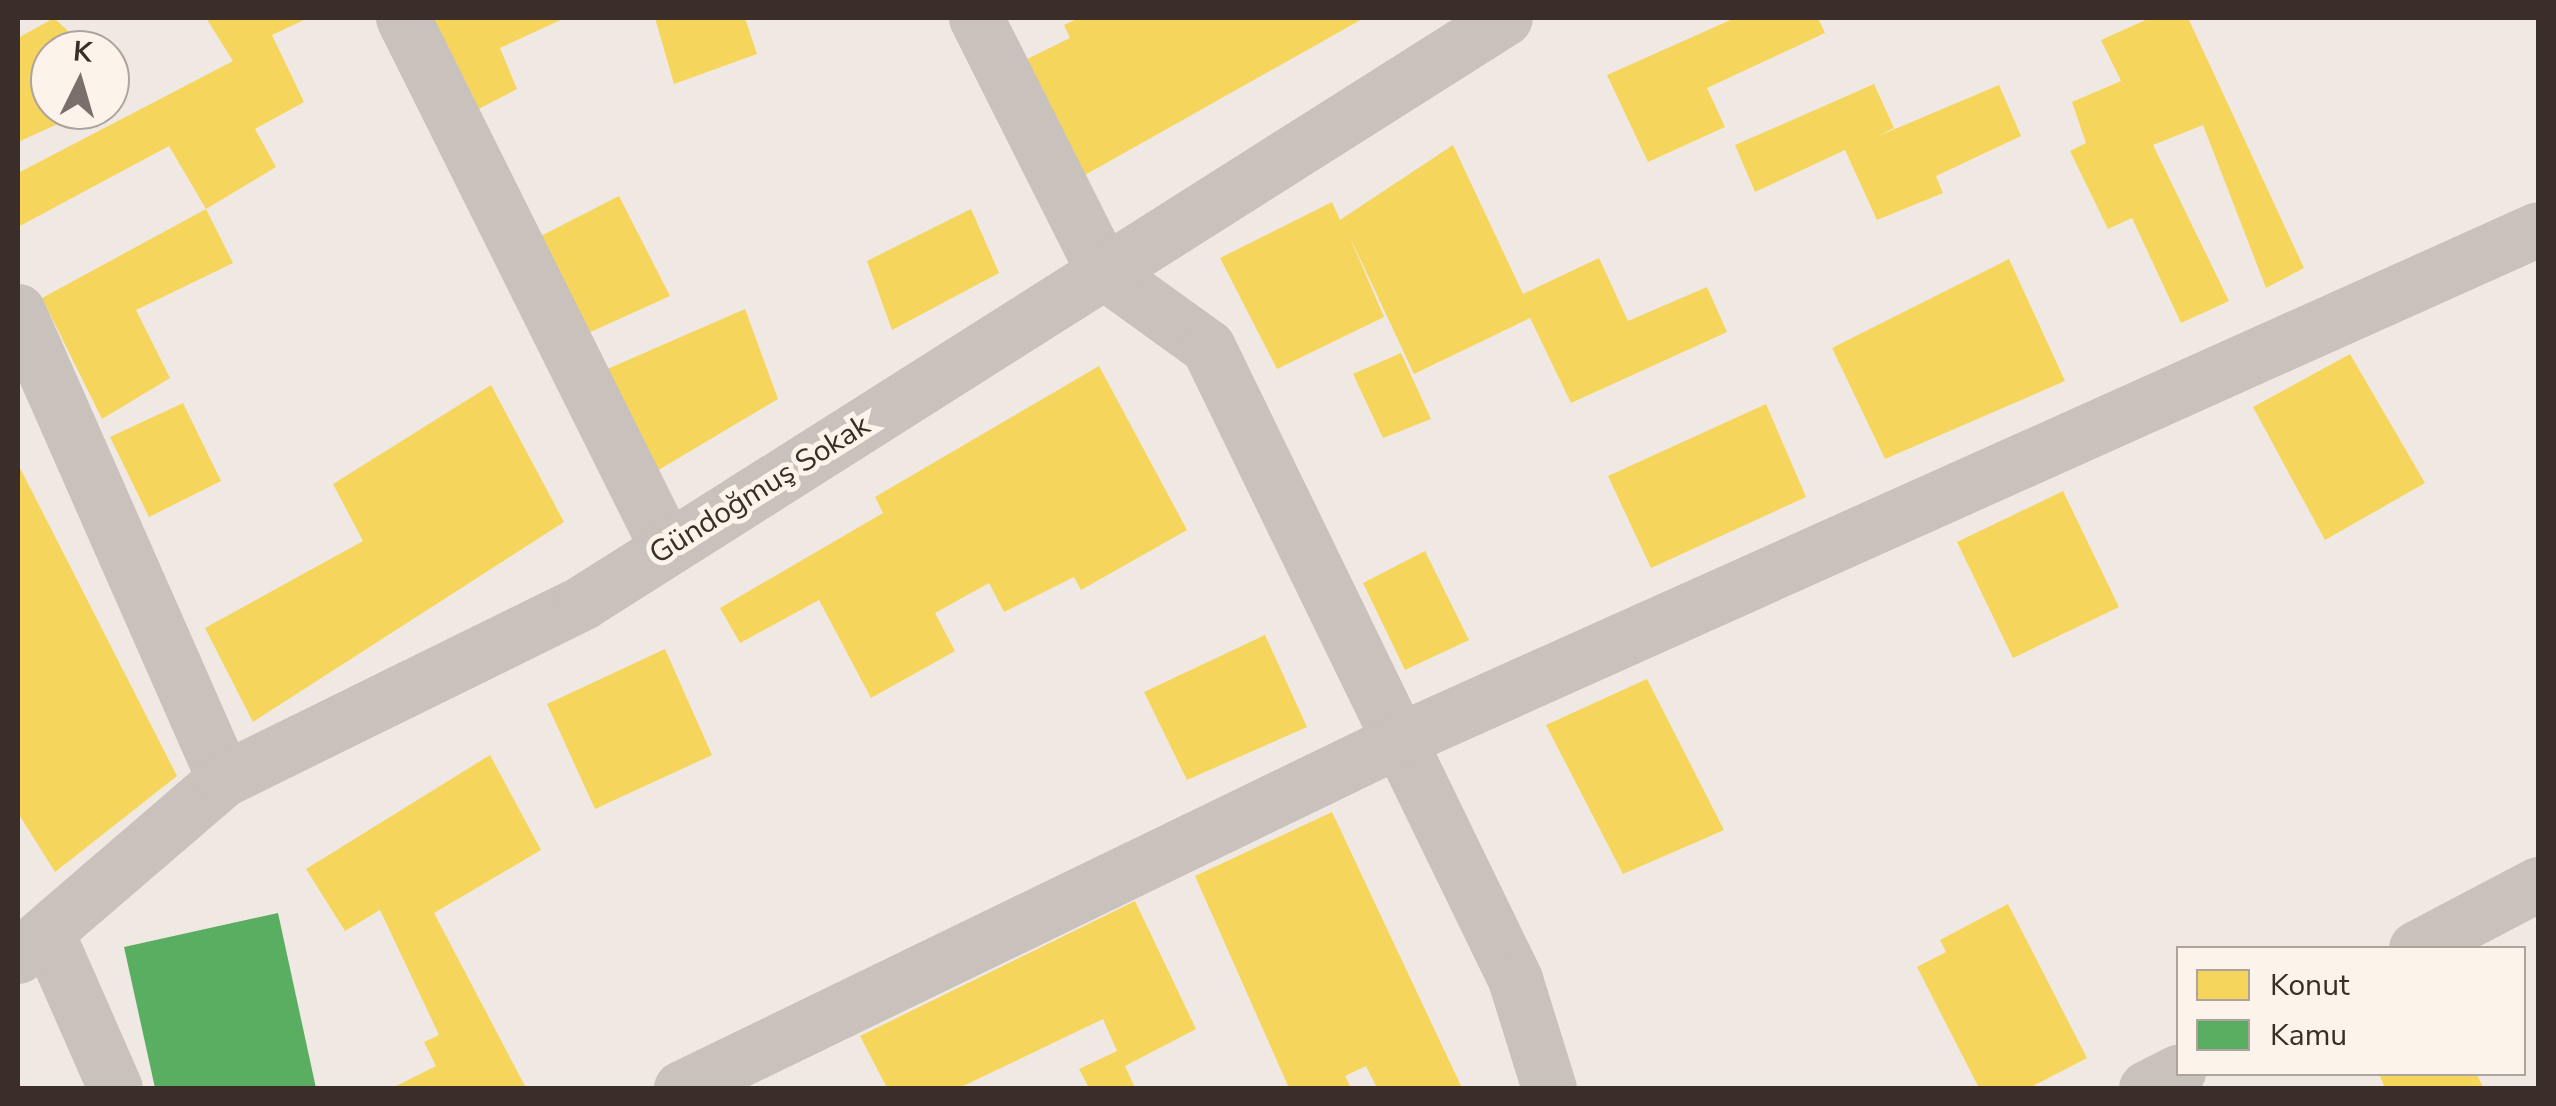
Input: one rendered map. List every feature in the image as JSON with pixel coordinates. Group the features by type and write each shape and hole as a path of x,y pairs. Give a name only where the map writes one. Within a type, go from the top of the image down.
{"street":[{"path":"403,18 667,548"},
{"path":"976,18 1104,272 1208,347 1515,979 1549,1088"},
{"name":"Gündoğmuş Sokak","path":"32,944 224,779 584,602 1494,21"},
{"path":"681,1088 1399,740 2538,229"},
{"path":"18,311 224,779"},
{"path":"2420,946 2538,884"},
{"path":"32,944 114,1088"},
{"path":"2146,1088 2176,1073"}],"building: Konut":[{"path":"54,18 67,30 32,30"},
{"path":"206,18 308,18 272,35 304,102 255,129 276,167 206,209 169,146 18,227 18,173 101,130 130,130 130,115 233,61"},
{"path":"422,18 565,18 500,48 517,89 471,113"},
{"path":"655,18 745,18 757,54 674,84"},
{"path":"1079,18 1364,18 1085,175 1023,61 1070,38 1064,25"},
{"path":"1735,18 1818,18 1825,33 1707,88 1725,127 1648,162 1607,75"},
{"path":"2150,18 2188,18 2304,268 2266,288 2203,125 2153,145 2229,301 2181,323 2132,218 2108,229 2070,151 2086,143 2072,102 2121,81 2101,40"},
{"path":"30,31 30,130 44,130 18,142 18,38"},
{"path":"1874,84 1894,128 1876,137 1999,85 2021,136 1936,176 1943,193 1877,220 1845,150 1755,192 1735,145"},
{"path":"1453,145 1523,294 1599,258 1628,321 1707,287 1727,332 1571,403 1530,318 1414,374 1348,233 1384,317 1277,369 1220,258 1332,202 1340,220"},
{"path":"619,196 670,296 575,339 529,242"},
{"path":"206,209 233,263 136,310 170,378 102,419 42,298"},
{"path":"971,209 999,273 892,330 867,261"},
{"path":"2009,259 2065,381 1885,459 1832,348"},
{"path":"745,309 778,399 640,481 589,377"},
{"path":"1401,353 1431,419 1383,438 1353,374"},
{"path":"2350,354 2425,483 2325,540 2253,407"},
{"path":"1099,366 1187,530 1081,590 1074,577 1004,612 989,583 935,613 955,651 871,698 819,600 740,643 720,608 883,513 875,497"},
{"path":"491,385 564,522 253,722 205,628 363,541 333,484"},
{"path":"183,403 221,481 149,517 110,437"},
{"path":"1766,404 1806,497 1651,568 1608,476"},
{"path":"18,464 177,776 55,872 18,813"},
{"path":"2063,491 2119,607 2013,658 1957,542"},
{"path":"1425,551 1469,640 1405,670 1363,583"},
{"path":"1265,635 1307,727 1187,780 1144,692"},
{"path":"665,649 712,755 595,809 547,704"},
{"path":"1647,679 1724,830 1623,874 1546,725"},
{"path":"490,755 541,850 434,913 526,1088 392,1088 436,1066 424,1042 439,1035 380,910 345,931 306,869"},
{"path":"1332,812 1462,1088 1377,1088 1366,1066 1345,1076 1351,1088 1289,1088 1195,876"},
{"path":"1135,901 1196,1029 1125,1066 1135,1088 1089,1088 1079,1069 1117,1051 1103,1019 959,1088 887,1088 860,1036"},
{"path":"2008,904 2087,1058 2029,1088 1979,1088 1917,967 1946,952 1940,940"},
{"path":"2380,1076 2477,1076 2484,1088 2385,1088"}],"building: Kamu":[{"path":"278,913 316,1088 155,1088 124,947"}]}
